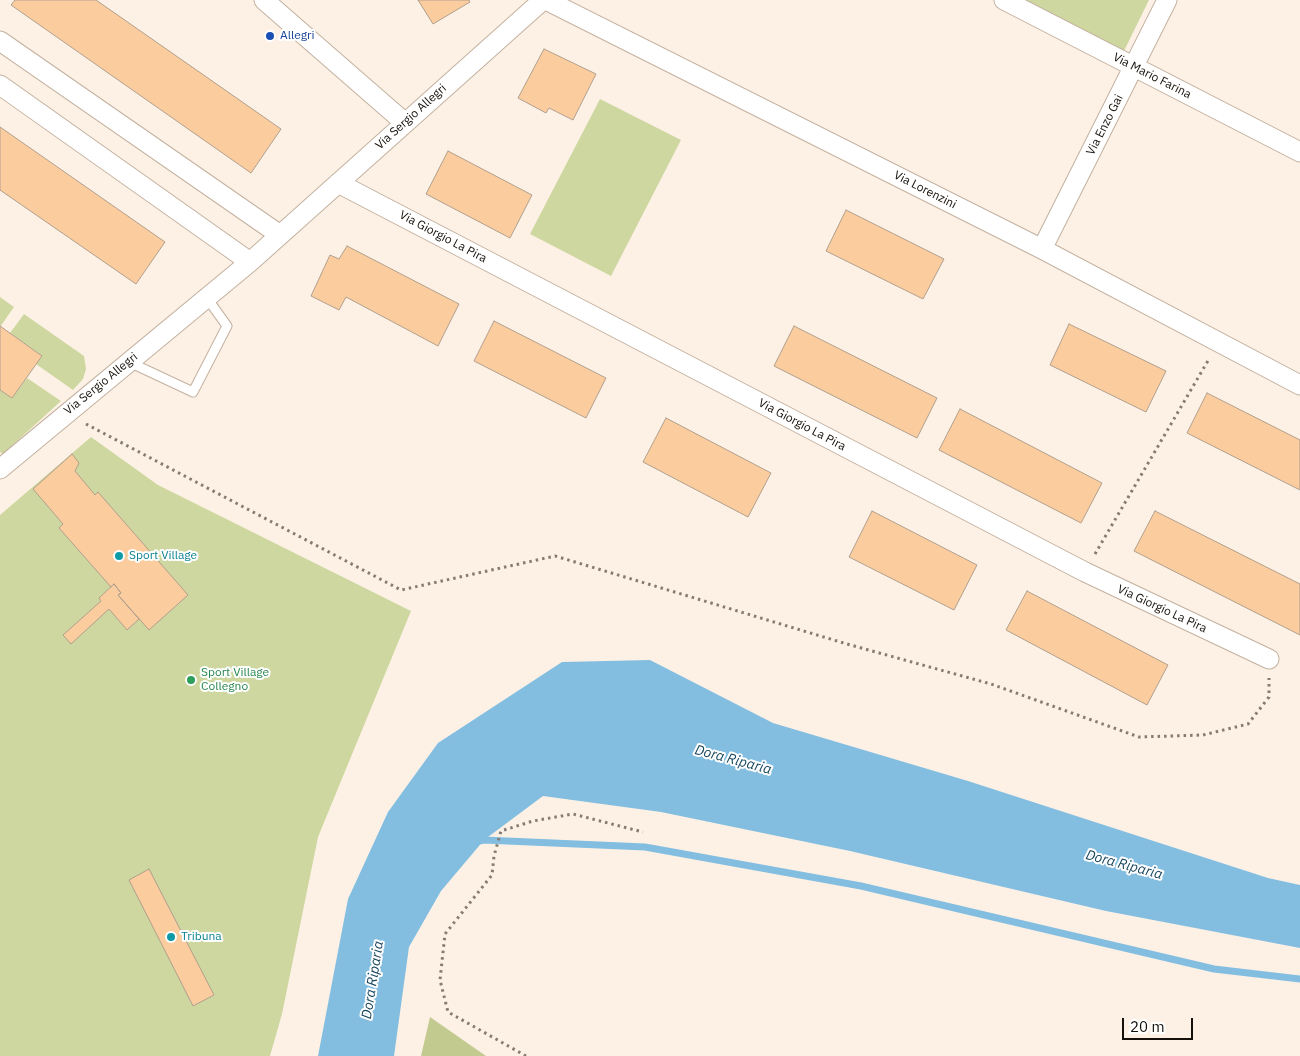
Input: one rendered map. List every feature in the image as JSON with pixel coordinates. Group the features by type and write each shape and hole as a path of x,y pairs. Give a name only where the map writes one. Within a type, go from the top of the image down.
{"street":[{"path":"264,0 404,122"},
{"name":"Via Sergio Allegri","path":"0,469 250,262 404,122 545,0"},
{"name":"Via Lorenzini","path":"545,0 1042,249 1300,385"},
{"name":"Via Mario Farina","path":"1004,0 1300,152"},
{"name":"Via Enzo Gai","path":"1042,249 1167,0"},
{"path":"0,41 280,235"},
{"path":"0,85 250,262"},
{"name":"Via Giorgio La Pira","path":"338,183 1085,572 1269,660"}],"lane":[{"path":"129,362 193,392 227,326 206,298"}],"path":[{"path":"1085,572 1218,342"},
{"path":"66,413 401,590 555,556 847,644 991,684 1139,737 1203,735 1248,724 1269,697 1269,660"},
{"path":"526,1056 448,1012 440,980 445,934 492,875 495,850 501,831 533,821 573,814 643,832"}],"green space":[{"path":"1022,0 1149,0 1124,51"},
{"path":"600,99 681,140 611,276 530,234"},
{"path":"0,297 14,307 0,327"},
{"path":"24,314 84,356 86,369 83,379 73,390 36,364 42,356 10,333"},
{"path":"27,378 61,401 3,454 0,452 0,390 12,398"},
{"name":"Sport Village Collegno","path":"91,437 158,485 411,611 318,837 282,1014 270,1056 0,1056 0,515"},
{"path":"430,1017 486,1056 421,1056"}],"water":[{"name":"Dora Riparia","path":"650,660 773,723 968,781 1268,878 1300,885 1300,948 1106,911 850,851 661,812 543,796 484,840 441,891 409,947 394,1056 318,1056 348,899 388,812 438,743 562,662"}],"building":[{"path":"15,0 96,0 281,129 251,173 11,5"},
{"path":"418,0 469,0 470,2 433,24"},
{"path":"544,49 596,74 573,120 549,108 546,113 518,98"},
{"path":"0,127 165,242 136,284 0,190"},
{"path":"448,151 532,195 510,238 426,194"},
{"path":"846,210 944,259 923,299 826,251"},
{"path":"347,246 459,304 438,346 346,297 339,310 311,296 330,255 339,259"},
{"path":"494,321 606,378 586,418 474,361"},
{"path":"1069,324 1166,371 1146,412 1050,365"},
{"path":"0,326 42,356 12,398 0,390"},
{"path":"794,326 937,398 917,438 774,366"},
{"path":"1207,393 1300,440 1300,490 1187,433"},
{"path":"960,409 1102,483 1081,523 939,450"},
{"path":"666,418 771,473 748,517 643,462"},
{"name":"Sport Village","path":"72,454 79,463 75,471 95,495 98,492 188,595 149,630 118,595 121,593 114,584 111,587 59,528 63,524 33,489"},
{"path":"872,511 977,565 954,610 849,557"},
{"path":"1155,511 1300,584 1300,635 1134,551"},
{"path":"114,584 121,593 118,595 139,619 127,630 109,609 71,644 63,635 101,601 99,598"},
{"path":"1027,591 1168,665 1147,705 1006,630"},
{"name":"Tribuna","path":"149,869 214,995 193,1006 129,880"}],"waterway":[{"path":"475,842 484,840 645,847 861,886 1214,969 1300,979"}],"place":[{"name":"Allegri","path":"270,36"},
{"name":"Sport Village","path":"119,556"},
{"name":"Sport Village Collegno","path":"191,680"},
{"name":"Tribuna","path":"171,937"}]}
